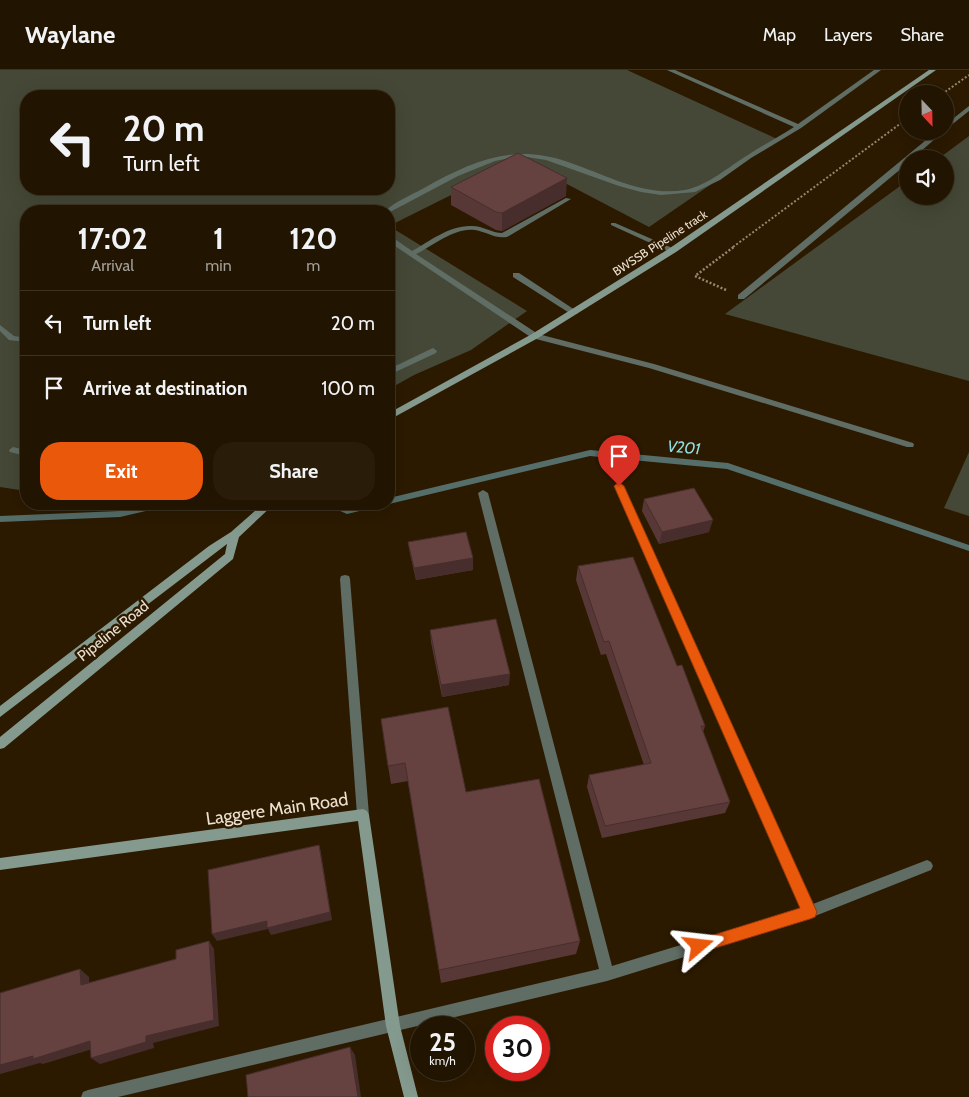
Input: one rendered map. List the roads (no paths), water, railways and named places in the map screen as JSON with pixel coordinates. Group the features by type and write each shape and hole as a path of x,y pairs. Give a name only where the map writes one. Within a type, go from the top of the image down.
{"street":[{"path":"670,70 798,127"},
{"path":"395,207 468,169 504,158 525,155 544,157 611,182 656,195 685,192 722,176 798,127 878,70"},
{"name":"BWSSB Pipeline track","path":"395,414 535,336 674,250 933,70"},
{"path":"954,120 969,108"},
{"path":"919,150 930,140"},
{"path":"741,297 899,166"},
{"path":"411,254 466,228 480,229 492,236 504,236 568,199"},
{"path":"613,224 674,250"},
{"path":"395,243 535,336 651,366 910,445"},
{"path":"516,275 574,312"},
{"path":"0,327 12,338 20,339"},
{"path":"395,369 433,350"},
{"path":"12,450 20,452"},
{"path":"619,486 810,912"},
{"path":"483,493 607,974"},
{"name":"Pipeline Road","path":"0,712 212,549 234,536 262,510"},
{"name":"Pipeline Road","path":"0,744 230,556 234,536"},
{"path":"345,579 363,815"},
{"name":"Laggere Main Road","path":"0,864 363,815 393,1026 411,1097"},
{"path":"88,1097 607,974 810,912 928,866"}],"waterway":[{"name":"V201","path":"395,500 590,453 728,466 969,548"},
{"name":"V201","path":"0,519 120,514 137,510"},
{"name":"V201","path":"345,510 351,510"}]}
